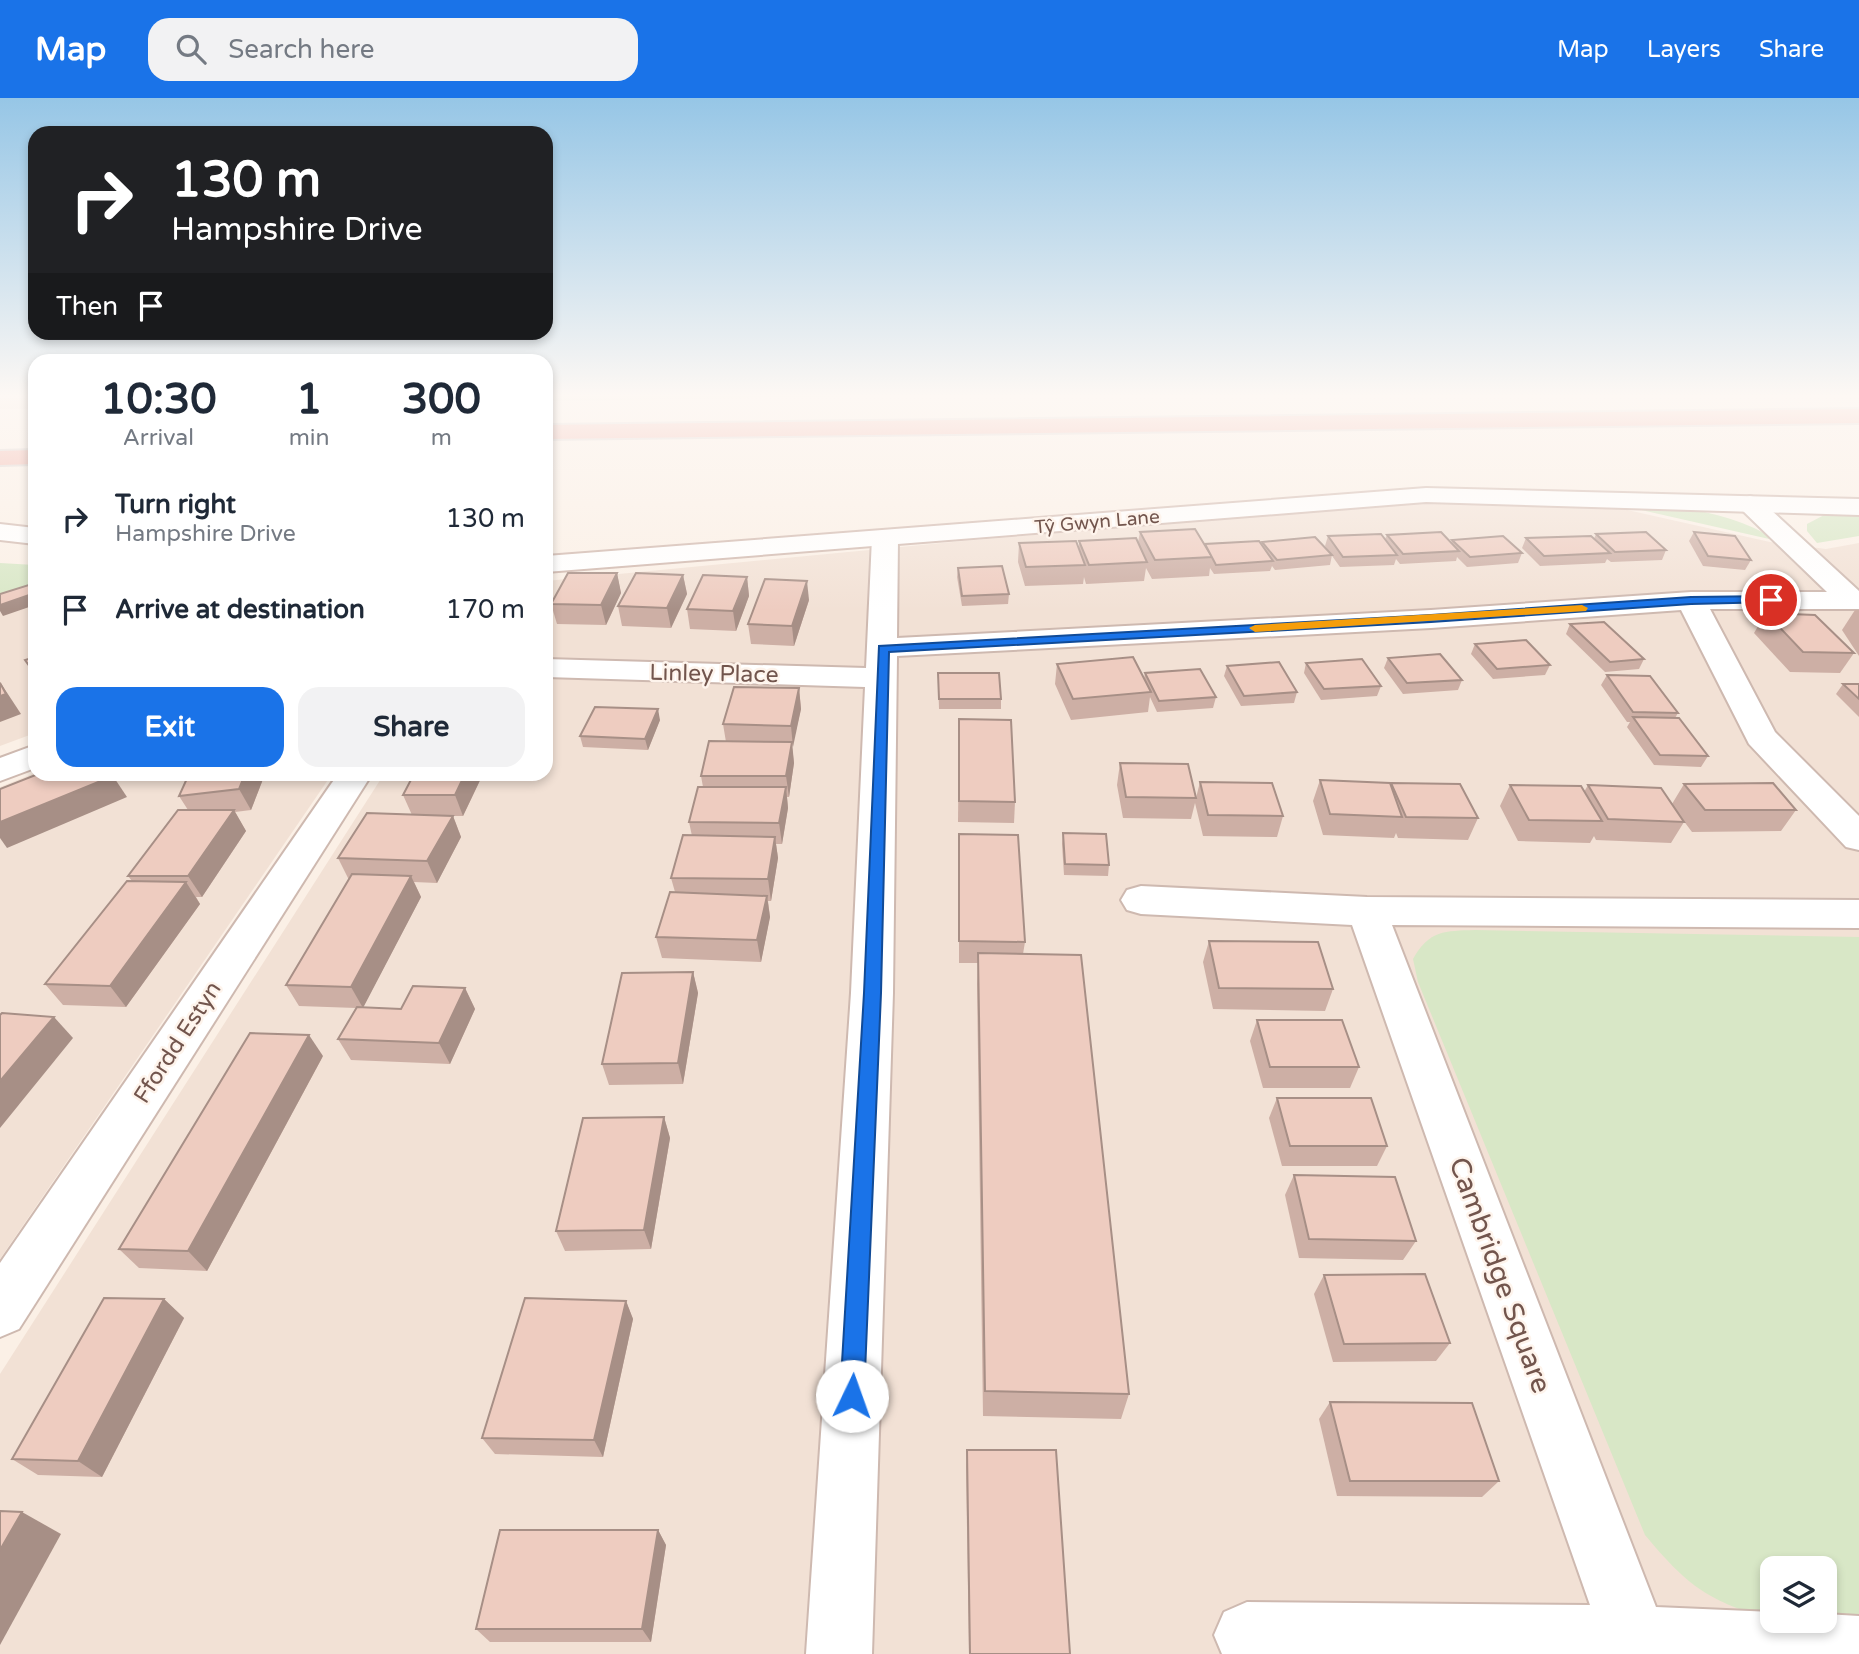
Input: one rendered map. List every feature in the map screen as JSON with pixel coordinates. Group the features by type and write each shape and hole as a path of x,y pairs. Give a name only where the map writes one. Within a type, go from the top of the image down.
{"street":[{"name":"Tŷ Gwyn Lane","path":"553,563 1426,495 1859,507"},
{"path":"1750,504 1855,599"},
{"path":"0,532 28,536"},
{"path":"839,1654 872,993 885,538"},
{"name":"Linley Place","path":"553,668 615,671 883,663 1691,601 1855,599"},
{"path":"1691,601 1761,737 1859,838"},
{"path":"602,701 615,671"},
{"path":"0,770 28,759"},
{"name":"Ffordd Estyn","path":"0,1310 350,781"},
{"path":"1141,901 1367,911 1859,914"},
{"name":"Cambridge Square","path":"1367,911 1635,1639"},
{"path":"1247,1634 1635,1639 1859,1649"}],"shaded area":[{"path":"1415,503 1605,505 1770,542 1826,549 1859,543 1859,1654 0,1654 0,1374 380,781 553,781 553,580 963,541"},
{"path":"28,593 28,736 0,746 0,600"},
{"path":"28,776 28,781 327,781 0,1259 0,787"}],"green space":[{"path":"1606,502 1695,510 1737,521 1778,541"},
{"path":"1826,514 1859,514 1859,536 1817,543 1807,531 1807,524"},
{"path":"0,563 28,565 28,593 0,600"},
{"path":"1475,930 1859,937 1859,1621 1837,1620 1837,1556 1760,1556 1760,1616 1712,1597 1699,1588 1673,1566 1645,1535 1418,982 1413,959 1425,942 1446,932"}],"building":[{"path":"1195,529 1212,557 1155,560 1140,532"},
{"path":"1441,532 1459,551 1403,554 1387,535"},
{"path":"1646,532 1666,550 1615,552 1596,534"},
{"path":"1694,532 1735,536 1751,560 1708,556"},
{"path":"1381,534 1397,555 1343,557 1328,536"},
{"path":"1503,536 1522,553 1470,557 1452,540"},
{"path":"1591,536 1610,553 1544,556 1526,538"},
{"path":"1315,537 1332,555 1277,560 1262,542"},
{"path":"1136,538 1147,562 1089,565 1079,541"},
{"path":"1076,541 1085,565 1026,567 1019,543"},
{"path":"1259,541 1273,561 1216,565 1205,544"},
{"path":"1002,566 1009,594 962,596 958,568"},
{"path":"568,573 617,573 601,605 553,604"},
{"path":"636,573 683,575 667,608 618,606"},
{"path":"703,575 747,577 733,611 687,609"},
{"path":"765,579 807,581 792,626 748,624"},
{"path":"28,585 28,595 0,605 0,594"},
{"path":"1766,613 1815,615 1854,653 1803,652"},
{"path":"1604,622 1644,659 1610,662 1570,624"},
{"path":"1526,640 1550,665 1497,669 1475,644"},
{"path":"1440,654 1462,680 1407,683 1388,658"},
{"path":"1133,657 1151,692 1073,699 1057,664"},
{"path":"1362,659 1381,686 1324,689 1306,663"},
{"path":"1279,662 1297,692 1244,696 1227,666"},
{"path":"1200,669 1216,697 1159,701 1145,673"},
{"path":"938,673 999,673 1001,699 939,699"},
{"path":"1607,675 1650,676 1678,713 1633,712"},
{"path":"0,683 6,694 0,696"},
{"path":"1843,684 1859,684 1859,699"},
{"path":"734,687 799,688 791,726 723,724"},
{"path":"595,707 658,709 645,739 580,736"},
{"path":"1633,717 1679,718 1708,756 1660,755"},
{"path":"959,719 1011,720 1015,802 959,801"},
{"path":"709,741 792,742 786,776 701,776"},
{"path":"1120,763 1188,764 1196,798 1126,797"},
{"path":"28,778 28,781 101,781 0,822 0,789"},
{"path":"1320,780 1390,783 1402,817 1330,814"},
{"path":"186,781 242,781 239,789 179,796"},
{"path":"410,781 462,781 455,795 403,795"},
{"path":"1200,782 1272,783 1283,816 1208,815"},
{"path":"1391,783 1460,784 1478,818 1406,817"},
{"path":"1773,783 1796,810 1705,810 1684,784"},
{"path":"1510,785 1581,786 1602,821 1529,820"},
{"path":"1588,785 1661,788 1684,822 1608,819"},
{"path":"698,787 786,787 779,823 689,822"},
{"path":"178,810 234,810 188,876 128,876"},
{"path":"367,813 453,816 427,861 338,858"},
{"path":"1063,833 1106,834 1109,865 1065,864"},
{"path":"959,834 1018,835 1025,942 959,941"},
{"path":"683,835 775,837 768,879 671,878"},
{"path":"352,874 411,876 351,987 286,985"},
{"path":"127,881 186,882 110,986 45,984"},
{"path":"670,892 767,896 757,940 656,937"},
{"path":"1209,941 1318,942 1333,989 1219,988"},
{"path":"978,953 1081,955 1129,1394 985,1391"},
{"path":"693,972 678,1063 602,1064 622,973"},
{"path":"413,986 465,988 439,1043 338,1039 357,1007 401,1009"},
{"path":"0,1015 54,1017 0,1081"},
{"path":"1257,1020 1342,1020 1359,1067 1270,1067"},
{"path":"250,1033 309,1035 188,1251 119,1249"},
{"path":"1277,1098 1371,1098 1387,1146 1290,1146"},
{"path":"664,1117 644,1230 556,1231 583,1118"},
{"path":"1294,1175 1395,1177 1416,1241 1309,1239"},
{"path":"1425,1274 1450,1343 1344,1344 1324,1275"},
{"path":"104,1298 164,1299 78,1461 12,1459"},
{"path":"525,1298 626,1301 594,1440 482,1438"},
{"path":"1330,1402 1472,1403 1499,1481 1350,1481"},
{"path":"967,1450 1056,1450 1070,1654 970,1654"},
{"path":"0,1511 22,1512 0,1550"},
{"path":"500,1530 658,1530 642,1629 476,1629"}],"slow traffic":[{"path":"1255,628 1582,608"}],"route":[{"path":"852,1396 872,993 883,648 1431,619 1691,601 1771,600"}]}
